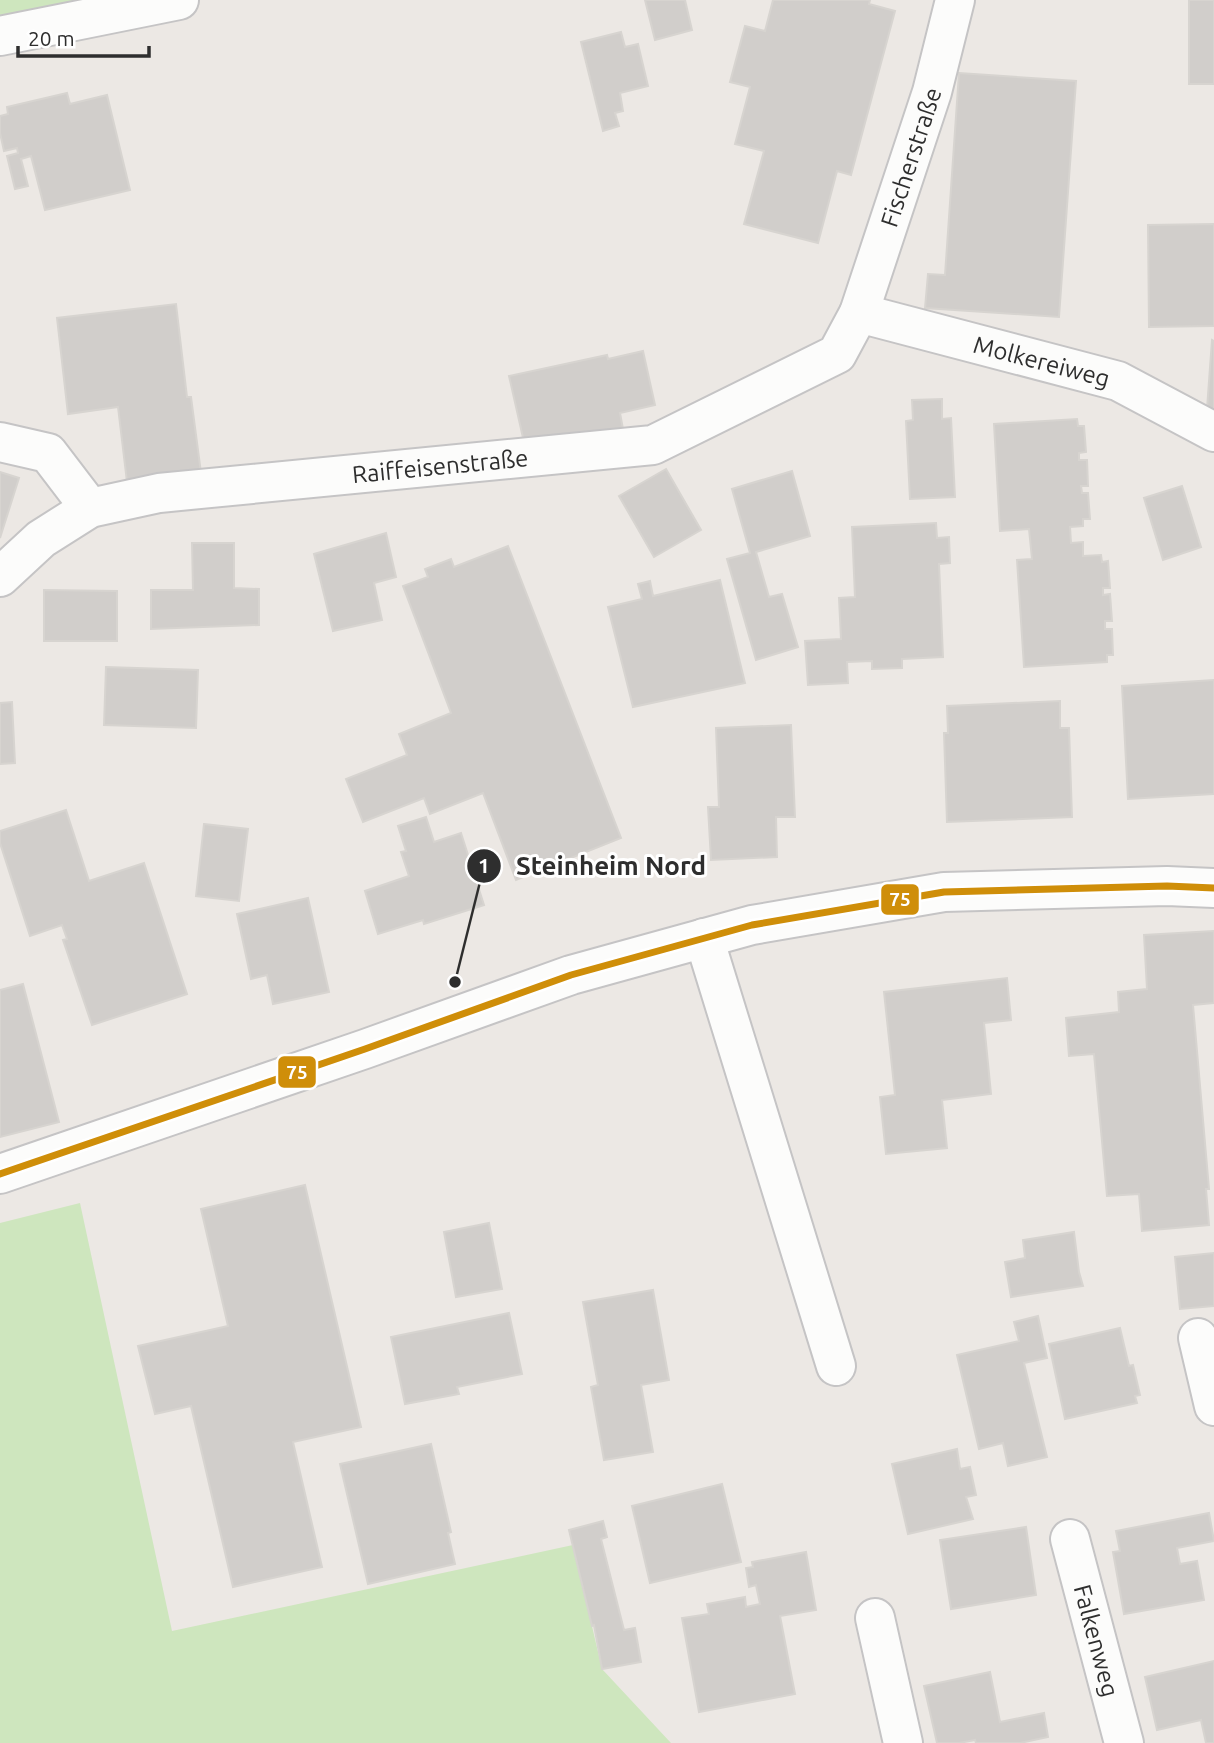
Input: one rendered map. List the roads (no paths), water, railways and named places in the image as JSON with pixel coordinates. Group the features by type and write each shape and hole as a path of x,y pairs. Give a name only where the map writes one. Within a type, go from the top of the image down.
{"street":[{"path":"0,36 180,0"},
{"name":"Fischerstraße","path":"859,313 932,92 956,0"},
{"name":"Molkereiweg","path":"859,313 1118,381 1214,432"},
{"name":"Raiffeisenstraße","path":"0,577 41,539 90,508 159,493 653,445 837,354 859,313"},
{"path":"0,442 48,453 90,508"},
{"path":"0,1174 365,1049 570,975 752,925 944,892 1167,886 1214,888"},
{"path":"704,938 836,1366"},
{"path":"1198,1338 1214,1406"},
{"name":"Falkenweg","path":"1070,1539 1124,1743"},
{"path":"875,1618 903,1743"}],"place":[{"name":"Steinheim Nord","path":"455,982"}]}
